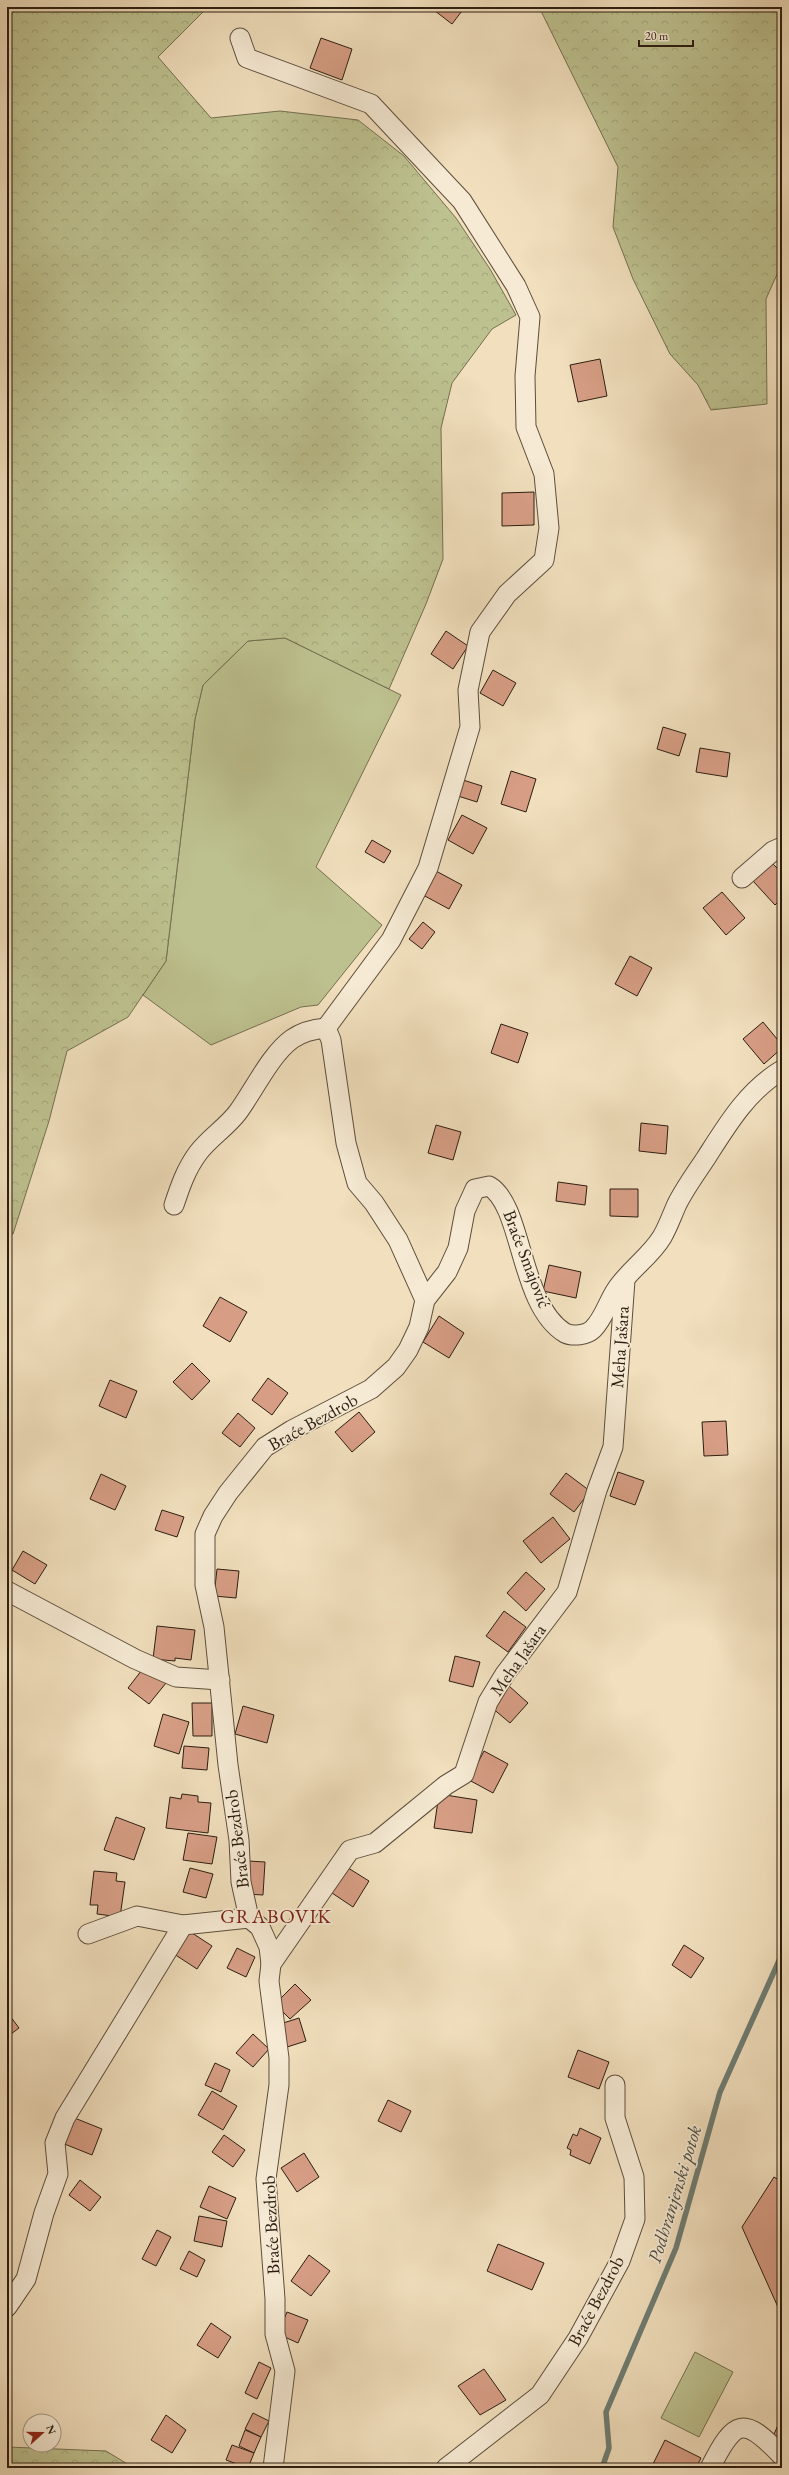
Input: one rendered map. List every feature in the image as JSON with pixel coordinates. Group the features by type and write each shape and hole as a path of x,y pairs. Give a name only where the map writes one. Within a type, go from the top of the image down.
{"street":[{"path":"174,1206 183,1178 198,1152 236,1114 276,1053 292,1039 312,1029 326,1028 391,940 428,868 470,727 468,690 480,632 507,594 544,560 550,528 544,474 526,427 525,376 530,317 516,286 486,238 462,201 371,104 247,58 240,38"},
{"path":"742,878 773,851 782,847"},
{"path":"326,1028 331,1040 346,1143 357,1182 374,1202 398,1240 425,1300"},
{"name":"Braće Smajović","path":"425,1300 447,1272 458,1248 470,1196 475,1189 481,1187 493,1189 504,1199 536,1293 545,1311 557,1326 566,1333 584,1334 593,1330 625,1278 655,1248 692,1177 727,1124 759,1086 782,1070"},
{"name":"Meha Jašara","path":"271,1964 350,1850 376,1842 446,1785 464,1774 488,1702 505,1674 567,1592 597,1490 613,1448 625,1278"},
{"name":"Braće Bezdrob","path":"272,2468 285,2371 275,2334 275,2299 266,2179 279,2085 279,2058 268,1981 271,1964 269,1947 260,1927 248,1918 241,1882 239,1840 214,1627 205,1585 205,1534 228,1493 266,1447 292,1430 371,1389 396,1367 408,1350 419,1326 425,1300"},
{"path":"7,1591 135,1659 176,1677 220,1680"},
{"path":"88,1934 137,1916 183,1925 248,1918"},
{"path":"7,2307 26,2279 44,2213 58,2174 55,2143 65,2118 183,1925"},
{"name":"Braće Bezdrob","path":"446,2468 540,2395 578,2338 620,2261 635,2219 634,2177 615,2118 616,2085"},
{"path":"710,2468 728,2436 734,2430 741,2427 751,2429 759,2434 782,2456"}],"green space":[{"path":"7,7 208,7 158,57 211,118 280,111 358,120 404,156 456,218 490,269 516,315 492,329 452,383 441,428 443,559 426,604 389,689 285,638 248,641 203,685 195,719 166,961 128,1017 67,1051 49,1121 13,1234 7,1233"},
{"path":"539,7 782,7 782,263 766,299 767,404 711,410 698,385 670,354 633,279 613,227 618,167"},
{"path":"285,638 401,695 316,867 382,925 318,1005 301,1007 211,1045 143,995 166,961 195,719 203,685 248,641"},
{"path":"695,2352 733,2372 699,2437 661,2418"},
{"path":"7,2447 22,2448 22,2453 62,2453 62,2449 106,2451 134,2468 7,2468"}],"building":[{"path":"430,7 465,7 452,24"},
{"path":"321,38 352,49 342,80 310,68"},
{"path":"600,359 607,396 578,402 570,365"},
{"path":"534,492 534,525 502,526 502,493"},
{"path":"446,631 468,646 453,669 431,654"},
{"path":"493,670 516,683 503,706 480,693"},
{"path":"663,727 686,734 679,756 657,749"},
{"path":"700,748 730,753 727,777 696,772"},
{"path":"511,771 536,779 526,812 501,804"},
{"path":"463,780 482,786 477,802 458,796"},
{"path":"462,815 487,828 473,854 448,840"},
{"path":"372,840 391,851 384,863 365,852"},
{"path":"772,863 782,873 782,898 775,905 753,881"},
{"path":"436,871 462,885 449,909 423,895"},
{"path":"722,892 745,918 726,935 703,908"},
{"path":"423,922 435,932 422,949 409,939"},
{"path":"630,956 652,968 637,996 615,984"},
{"path":"763,1022 782,1045 782,1048 764,1064 743,1039"},
{"path":"501,1024 528,1033 518,1063 491,1053"},
{"path":"641,1123 668,1126 666,1154 639,1151"},
{"path":"436,1125 461,1132 453,1160 428,1153"},
{"path":"558,1182 587,1186 585,1205 556,1201"},
{"path":"610,1189 638,1189 638,1217 610,1216"},
{"path":"549,1265 581,1272 576,1298 543,1291"},
{"path":"220,1297 247,1312 230,1342 203,1326"},
{"path":"439,1316 464,1333 449,1358 423,1342"},
{"path":"192,1363 210,1381 192,1400 173,1382"},
{"path":"268,1378 288,1393 272,1415 252,1400"},
{"path":"110,1380 137,1391 126,1418 99,1406"},
{"path":"359,1412 375,1432 352,1452 335,1432"},
{"path":"238,1413 255,1428 240,1447 222,1433"},
{"path":"726,1421 728,1455 704,1456 702,1422"},
{"path":"618,1472 644,1481 635,1505 610,1496"},
{"path":"566,1473 590,1491 574,1512 550,1494"},
{"path":"101,1474 126,1486 115,1510 90,1499"},
{"path":"162,1510 184,1517 177,1537 155,1530"},
{"path":"553,1517 570,1539 541,1563 523,1541"},
{"path":"23,1551 47,1565 35,1584 12,1570"},
{"path":"217,1569 239,1571 236,1598 214,1596"},
{"path":"526,1572 545,1589 526,1611 507,1593"},
{"path":"7,1605 11,1607 7,1619"},
{"path":"504,1611 526,1627 508,1652 486,1636"},
{"path":"157,1626 195,1630 191,1660 175,1658 175,1661 153,1659"},
{"path":"455,1656 480,1662 473,1687 449,1681"},
{"path":"145,1666 166,1683 149,1704 128,1688"},
{"path":"509,1686 528,1703 510,1723 491,1707"},
{"path":"192,1703 212,1703 212,1736 193,1736"},
{"path":"243,1706 274,1715 267,1743 235,1734"},
{"path":"163,1714 189,1722 179,1754 154,1746"},
{"path":"184,1746 209,1748 207,1770 182,1768"},
{"path":"484,1751 508,1764 493,1793 469,1780"},
{"path":"182,1794 198,1796 198,1802 211,1803 208,1833 166,1828 170,1797 181,1799"},
{"path":"439,1794 477,1800 472,1833 434,1828"},
{"path":"116,1817 145,1828 134,1860 104,1850"},
{"path":"188,1833 217,1837 212,1864 183,1860"},
{"path":"248,1861 265,1862 263,1895 246,1894"},
{"path":"345,1866 369,1881 353,1907 329,1891"},
{"path":"190,1868 213,1874 206,1898 183,1892"},
{"path":"94,1871 117,1873 116,1881 125,1882 120,1917 97,1914 98,1905 90,1905"},
{"path":"186,1929 212,1946 197,1969 171,1952"},
{"path":"684,1945 704,1958 691,1978 672,1965"},
{"path":"237,1948 255,1957 246,1977 227,1968"},
{"path":"295,1984 311,2000 290,2019 275,2004"},
{"path":"7,2012 19,2028 7,2037"},
{"path":"299,2018 306,2041 287,2047 280,2024"},
{"path":"253,2034 269,2049 253,2067 236,2053"},
{"path":"578,2050 609,2062 599,2089 568,2077"},
{"path":"215,2063 230,2070 221,2092 205,2085"},
{"path":"212,2091 237,2106 223,2130 198,2115"},
{"path":"388,2100 411,2111 401,2132 378,2121"},
{"path":"72,2117 102,2129 92,2155 62,2143"},
{"path":"580,2128 601,2138 590,2164 570,2155 571,2150 567,2148 573,2134 577,2136"},
{"path":"224,2135 245,2150 233,2167 212,2152"},
{"path":"304,2153 319,2177 297,2192 281,2168"},
{"path":"774,2177 782,2182 782,2316 742,2227"},
{"path":"80,2180 101,2197 90,2211 69,2195"},
{"path":"209,2186 236,2198 227,2219 200,2207"},
{"path":"199,2216 227,2221 222,2247 194,2241"},
{"path":"157,2230 171,2237 156,2266 142,2259"},
{"path":"498,2244 544,2263 532,2290 487,2271"},
{"path":"189,2251 205,2260 197,2277 180,2269"},
{"path":"309,2255 330,2271 311,2296 291,2281"},
{"path":"287,2312 308,2320 298,2343 278,2334"},
{"path":"211,2323 231,2337 218,2358 197,2345"},
{"path":"259,2362 271,2368 257,2399 245,2393"},
{"path":"484,2369 506,2400 480,2415 458,2386"},
{"path":"253,2413 269,2421 261,2437 245,2429"},
{"path":"166,2415 186,2430 172,2453 151,2440"},
{"path":"782,2416 782,2446 771,2441"},
{"path":"245,2430 261,2437 254,2453 239,2446"},
{"path":"665,2440 701,2458 696,2468 651,2468"},
{"path":"232,2445 254,2453 248,2468 226,2460"}],"waterway":[{"name":"Podhranjenski potok","path":"602,2468 609,2448 606,2412 676,2248 720,2092 782,1954"}],"district":[{"name":"GRABOVIK","path":"276,1916"}]}
